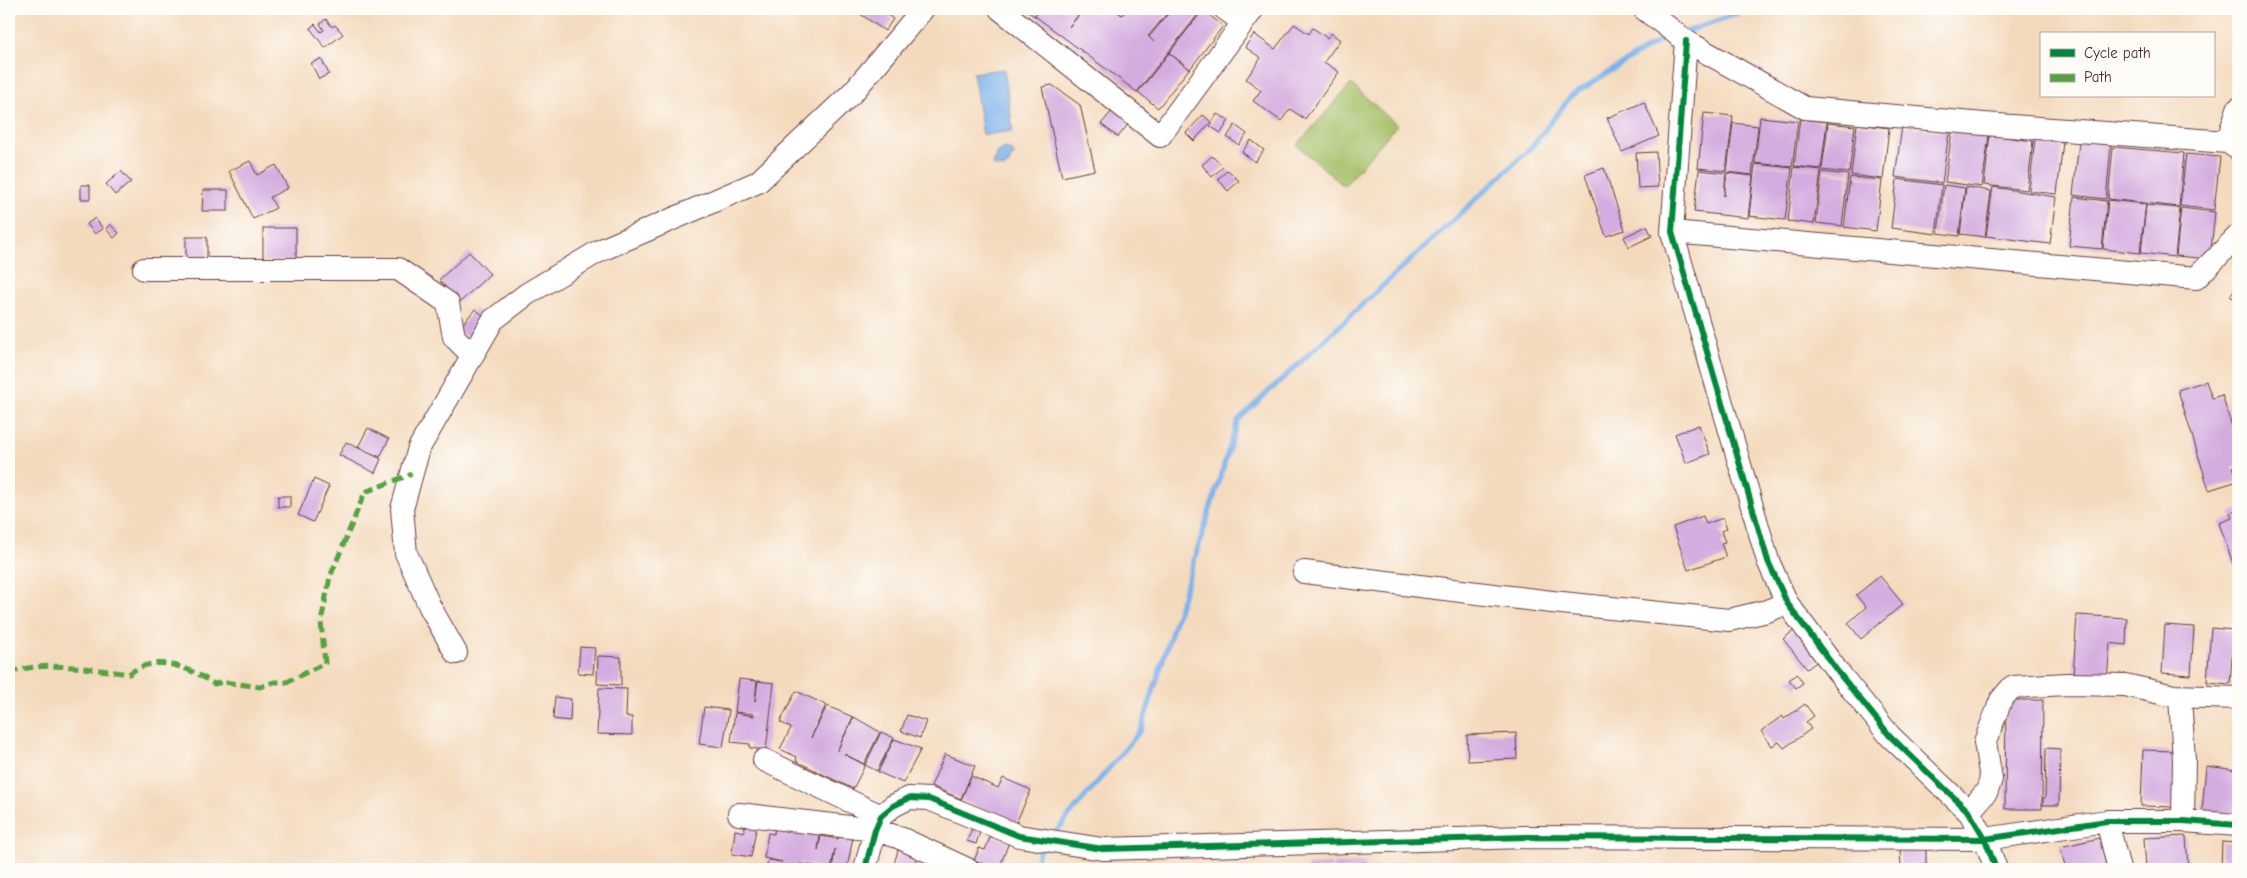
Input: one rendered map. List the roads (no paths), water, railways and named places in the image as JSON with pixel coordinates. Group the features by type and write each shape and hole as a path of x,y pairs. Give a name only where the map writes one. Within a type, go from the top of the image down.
{"street":[{"path":"456,653 430,607 406,553 402,508 419,448 493,320 526,294 599,252 758,182 853,92 923,9"},
{"path":"1000,9 1160,136 1248,15 1226,9"},
{"path":"1644,9 1686,41 1805,108 2233,145 2238,110"},
{"path":"1686,41 1672,232 1768,561 1788,603 1838,672 1890,736 1969,812 1985,839 1996,869"},
{"path":"1672,232 2196,278 2238,236"},
{"path":"144,269 398,269 448,303 454,336 472,355"},
{"path":"1304,572 1552,602 1729,620 1768,611 1788,603"},
{"path":"1969,812 1987,790 1991,779 1986,742 2001,700 2012,688 2068,684 2125,686 2180,697 2238,698"},
{"path":"2180,697 2184,760 2182,821"},
{"path":"764,760 878,823 898,837 967,869"},
{"path":"866,869 878,823 893,806 909,798 929,799 1018,836 1103,849 1276,846 1526,837 1985,839 2107,821 2182,821 2238,825"},
{"path":"739,814 878,823"},
{"path":"2107,821 2119,869"}],"water":[{"path":"1004,69 1013,131 983,135 973,73"},
{"path":"1006,148 1013,152 1014,156 1011,157 1009,164 1003,168 994,166 992,162 996,160 997,152"}],"waterway":[{"path":"1685,32 1750,9"},
{"path":"1054,834 1141,730 1238,420 1531,148 1571,96 1660,40 1670,37"},
{"path":"1035,869 1039,852 1043,847"}]}
